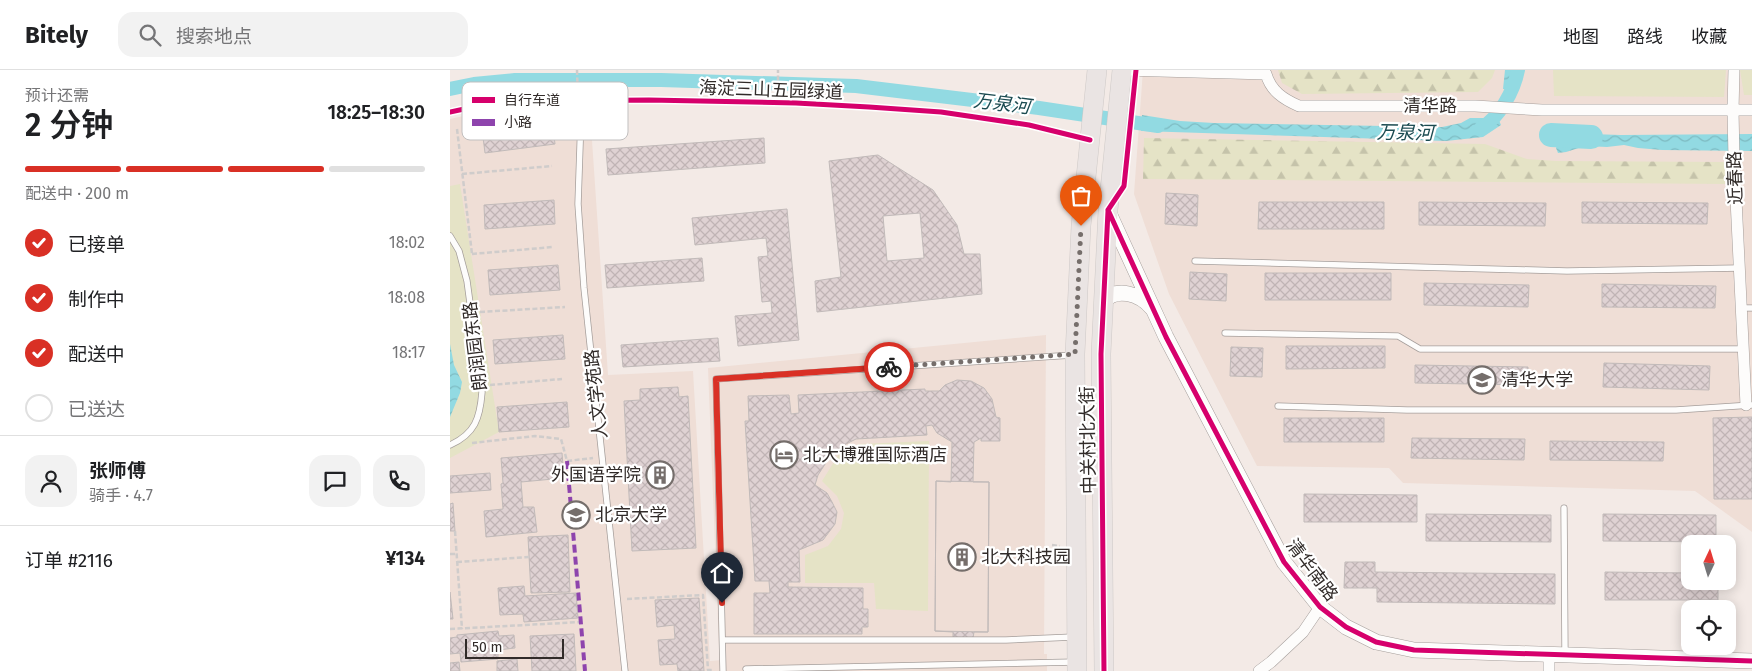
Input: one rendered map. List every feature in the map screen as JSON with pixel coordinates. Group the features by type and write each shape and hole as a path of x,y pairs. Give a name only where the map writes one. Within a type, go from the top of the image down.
{"main road":[{"name":"中关村北大街","path":"1077,667 1075,354 1081,226 1097,70"},
{"name":"中关村北大街","path":"1104,671 1101,354 1108,210 1123,70"}],"street":[{"name":"清华路","path":"1123,70 1266,72 1268,83 1278,94 1285,100 1299,106 1475,106 1542,110 1752,110"},
{"name":"近春路","path":"1734,70 1734,158 1740,268 1747,308 1743,349 1749,405"},
{"name":"清华南路","path":"1108,210 1166,337 1284,562 1320,607 1346,627 1376,642 1414,650 1752,661"},
{"path":"1103,302 1106,298 1123,292 1146,301 1155,312"},
{"path":"1259,671 1303,632 1320,607"},
{"path":"1549,655 1549,671"}],"lane":[{"name":"人文学苑路","path":"580,140 578,204 584,288 626,671"},
{"name":"朗润园东路","path":"450,236 460,255 467,281 481,385 481,409 477,423 465,436 451,445"},
{"path":"1195,261 1567,271 1740,268"},
{"path":"1225,333 1398,336 1420,349 1743,349"},
{"path":"723,670 716,379 1075,354"},
{"path":"1278,406 1406,410 1576,411 1676,410 1749,405"},
{"path":"1564,508 1565,655"},
{"path":"723,640 1006,640 1077,637"},
{"path":"1009,671 1010,664"},
{"path":"747,671 1010,664 1077,667"}],"path":[{"path":"778,70 778,103"},
{"path":"457,129 472,254"},
{"path":"462,174 552,166"},
{"path":"460,255 553,247"},
{"path":"472,312 565,307"},
{"path":"481,385 562,379"},
{"path":"451,445 535,436 561,439 567,461 602,458"},
{"path":"455,530 462,629"},
{"path":"450,554 457,554"},
{"path":"457,562 529,557"},
{"path":"618,600 703,595 708,670 723,670"},
{"path":"450,629 581,622"}],"shaded area":[{"name":"清华大学","path":"1143,70 1752,70 1752,532 1695,491 1403,483 1389,468 1257,466 1169,294 1134,194"},
{"path":"462,116 462,140 592,140 608,375 693,371 710,661 722,660 719,648 708,368 1046,335 1044,654 1047,654 1047,671 450,671 450,119"}],"green space":[{"path":"1278,70 1495,70 1492,78 1478,92 1302,94 1282,83"},
{"path":"1553,70 1726,70 1724,97 1554,96"},
{"path":"1740,70 1752,70 1752,95 1744,95"},
{"path":"1144,138 1485,144 1527,159 1556,161 1726,162 1725,184 1143,179"},
{"path":"460,184 499,432 450,458 450,186"},
{"path":"929,441 928,611 876,609 874,583 805,583 805,555 828,546 841,529 844,513 837,496 822,481 839,454 859,444"}],"water":[{"path":"1505,70 1521,70 1516,90 1503,89"},
{"path":"1142,115 1180,121 1214,123 1442,127 1461,123 1470,118 1498,118 1501,125 1483,137 1446,141 1141,131"},
{"path":"1561,133 1621,135 1752,134 1752,151 1662,150 1624,145 1607,147 1585,146 1558,153 1556,148"},
{"path":"450,344 454,365 462,382 460,393 450,417"}],"building":[{"path":"764,138 765,163 608,175 606,149"},
{"path":"483,140 554,140 555,144 485,153"},
{"path":"878,155 933,190 957,225 964,254 980,254 982,294 817,312 815,281 841,277 829,161","holes":["920,213 924,258 887,261 883,216"]},
{"path":"1166,193 1198,195 1197,226 1165,224"},
{"path":"554,200 555,224 485,229 484,205"},
{"path":"1259,202 1384,202 1384,229 1258,229"},
{"path":"1419,202 1546,203 1545,226 1419,225"},
{"path":"1582,202 1708,203 1707,224 1582,223"},
{"path":"787,209 799,340 738,346 735,316 772,313 771,301 762,302 758,257 768,256 766,238 695,245 692,218"},
{"path":"702,258 704,281 607,288 605,265"},
{"path":"558,265 560,290 490,295 488,270"},
{"path":"1190,272 1227,274 1226,301 1189,299"},
{"path":"1265,273 1391,273 1391,300 1265,300"},
{"path":"1424,283 1529,285 1528,307 1424,305"},
{"path":"1602,284 1716,286 1715,308 1602,307"},
{"path":"563,335 565,359 495,364 493,340"},
{"path":"718,338 720,361 623,367 621,345"},
{"path":"1286,346 1385,346 1385,368 1286,369"},
{"path":"1231,347 1263,348 1262,377 1230,376"},
{"path":"1604,363 1710,366 1709,390 1603,387"},
{"path":"1415,365 1528,367 1528,385 1415,383"},
{"path":"957,380 971,381 984,388 992,399 996,417 1000,418 1000,441 981,441 981,438 974,442 973,482 989,482 988,632 974,632 973,638 953,637 953,632 935,631 936,481 951,482 952,442 937,433 932,425 926,426 927,435 856,439 842,446 831,455 818,475 815,485 827,493 832,502 837,512 835,524 823,540 799,550 800,582 788,582 788,587 863,588 863,609 868,609 868,627 862,627 862,634 754,634 754,593 770,593 769,581 755,581 745,421 749,421 748,396 789,395 791,414 799,413 798,395 925,389 925,391 939,391 945,385"},
{"name":"外国语学院","path":"678,387 679,397 688,396 696,548 632,551 624,401 640,400 640,389"},
{"path":"567,402 569,427 499,432 497,407"},
{"path":"1752,417 1752,499 1714,499 1713,418"},
{"path":"1284,418 1384,418 1384,442 1284,442"},
{"path":"1412,438 1525,439 1524,460 1411,458"},
{"path":"1550,441 1664,442 1663,461 1550,460"},
{"path":"562,453 564,478 521,482 523,507 534,507 537,532 486,537 484,511 503,509 501,458"},
{"path":"490,473 491,490 450,493 450,476"},
{"name":"北大科技园","path":"936,481 989,482 988,632 935,631"},
{"path":"1304,494 1417,495 1417,522 1304,522"},
{"path":"453,503 455,531 450,531 450,504"},
{"path":"1426,514 1551,515 1551,542 1426,541"},
{"path":"1603,514 1716,515 1716,535 1681,535 1681,542 1603,541"},
{"path":"568,535 570,592 531,593 528,537"},
{"path":"1345,562 1375,562 1375,572 1555,574 1555,604 1377,602 1377,588 1344,588"},
{"path":"1605,572 1681,573 1681,590 1718,590 1718,600 1605,600"},
{"path":"524,586 525,596 576,593 578,618 524,622 523,614 500,615 498,588"},
{"path":"450,592 453,619 450,619"},
{"path":"699,598 704,671 678,671 677,664 660,665 658,640 675,639 674,625 657,627 655,600"},
{"path":"498,631 499,636 514,635 515,648 498,650 498,659 461,662 460,653 450,654 450,638 457,637 457,635"},
{"path":"574,634 576,671 532,671 530,636"},
{"path":"517,659 518,671 497,671 497,661"},
{"path":"459,662 460,671 450,671 450,663"}],"waterway":[{"name":"万泉河","path":"1481,128 1500,111 1513,87 1518,70"},
{"name":"万泉河","path":"494,82 515,80 661,80 856,86 1039,108 1158,126"},
{"name":"万泉河","path":"450,89 462,86"},
{"name":"万泉河","path":"1551,135 1591,137"}],"marked path":[{"path":"567,461 585,671"}],"cycle path":[{"path":"1108,210 1124,186 1136,70"},
{"name":"海淀三山五园绿道","path":"628,100 796,103 941,112 1029,125 1090,140"},
{"name":"海淀三山五园绿道","path":"450,112 462,109"},
{"path":"1108,210 1166,337 1284,562 1320,607 1346,627 1376,642 1414,650 1752,661"},
{"path":"1104,671 1101,354 1108,211"}],"way so far":[{"path":"889,367 1075,354 1081,226"}],"place":[{"name":"清华大学","path":"1482,380"},
{"name":"北大博雅国际酒店","path":"784,455"},
{"name":"外国语学院","path":"660,475"},
{"name":"北京大学","path":"576,515"},
{"name":"北大科技园","path":"962,557"}],"route":[{"path":"722,603 716,379 889,367"}]}
